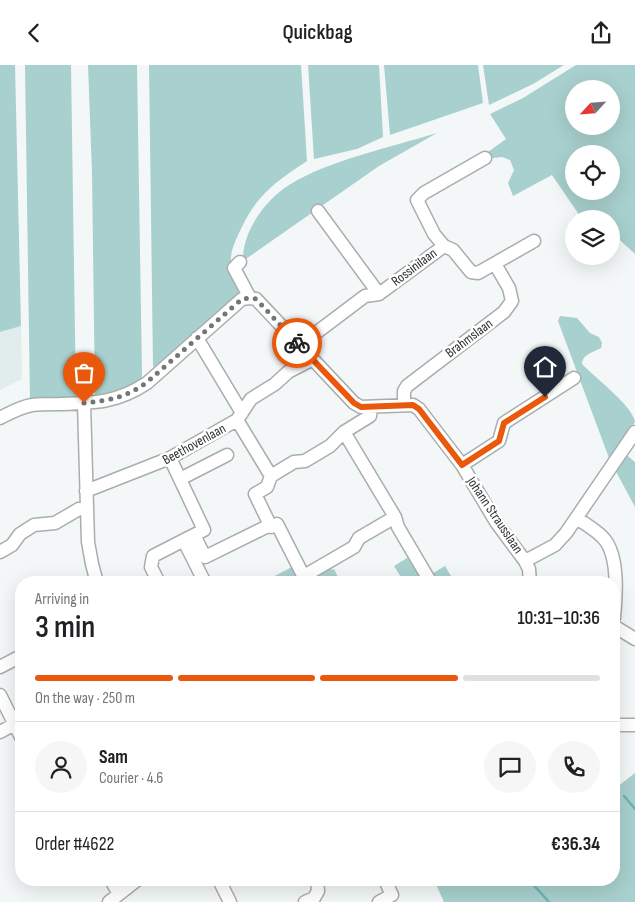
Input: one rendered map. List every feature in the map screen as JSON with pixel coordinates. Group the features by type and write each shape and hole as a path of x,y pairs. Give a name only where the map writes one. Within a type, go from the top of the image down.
{"street":[{"name":"Rossinilaan","path":"300,345 366,296 379,294 444,246 434,234 417,200 424,193 485,158"},
{"path":"318,211 379,294"},
{"path":"444,246 453,250 471,272 478,273 534,241"},
{"path":"240,262 234,268 250,298"},
{"name":"Brahmslaan","path":"404,405 406,386 504,312 512,301 509,289 495,264"},
{"path":"0,418 16,410 34,405 84,403 118,398 133,392 146,383 242,299 250,298 256,299 354,403 361,407 404,405"},
{"path":"197,338 271,476"},
{"name":"Beethovenlaan","path":"86,491 170,458 239,416 251,399 312,359"},
{"path":"462,465 499,441 504,423 574,378"},
{"path":"84,403 88,542 96,576"},
{"name":"Johann Strausslaan","path":"404,405 413,405 419,409 462,465 496,522 525,561 529,569 530,576"},
{"path":"270,525 255,495 267,487 271,476 294,462 305,461 330,446 344,432 370,416 371,407"},
{"path":"344,432 395,517 398,527 426,576"},
{"path":"525,561 555,545 577,518 635,432"},
{"name":"Beethovenlaan","path":"180,479 227,455"},
{"path":"156,576 151,567 153,556 204,530 170,458"},
{"path":"0,552 12,545 20,534 34,525 55,523 79,509 86,508"},
{"path":"310,576 354,547 359,538 395,517"},
{"path":"577,518 605,540 611,552 615,576"},
{"path":"189,538 206,557 270,525 271,527 277,524 304,576"},
{"path":"189,538 203,576"},
{"path":"620,630 635,639"},
{"path":"0,667 15,659"},
{"path":"0,695 15,724 0,732"},
{"path":"620,725 635,725"},
{"path":"114,898 129,886"},
{"path":"222,886 230,902"},
{"path":"379,902 392,895 388,886"},
{"path":"305,902 314,898 320,891"}],"shaded area":[{"path":"0,65 15,65 21,326 0,332"},
{"path":"25,65 71,65 76,401 30,402"},
{"path":"88,65 137,65 142,375 141,380 135,383 95,398 92,173"},
{"path":"149,65 301,65 307,161 275,183 259,199 245,220 234,243 231,258 234,275 242,296 155,371 153,365"},
{"path":"308,65 379,65 383,137 357,149 314,159"},
{"path":"384,65 478,65 483,103 390,135"},
{"path":"483,65 564,65 533,84 489,105"},
{"path":"576,65 635,65 635,254 620,240 620,210 576,210 569,200 620,200 620,145 565,145 565,194 552,175 513,196 508,183 514,170 510,160 502,157 477,160 506,139 490,114 523,98"},
{"path":"437,133 379,166 243,261 246,239 257,218 272,199 289,185 305,176 342,161"},
{"path":"560,316 577,318 590,333 599,337 602,343 601,348 586,356 582,364 621,400 633,415 635,422 609,458 558,321"},
{"path":"21,326 22,379 0,390 0,332"},
{"path":"623,452 635,462 635,507 613,466"},
{"path":"410,556 422,576 400,576 394,566"},
{"path":"294,566 299,576 275,576"},
{"path":"445,566 451,576 435,576 433,573"},
{"path":"331,568 332,570 334,569 338,576 318,576"},
{"path":"635,773 635,902 444,902 437,886 620,886 620,785"}],"waterway":[{"path":"624,796 635,809"},
{"path":"534,886 549,902"}],"way so far":[{"path":"84,403 118,398 133,392 146,383 242,299 256,299 297,343"}],"route":[{"path":"297,343 354,403 361,407 413,405 419,409 462,465 499,441 504,423 545,397"}]}
